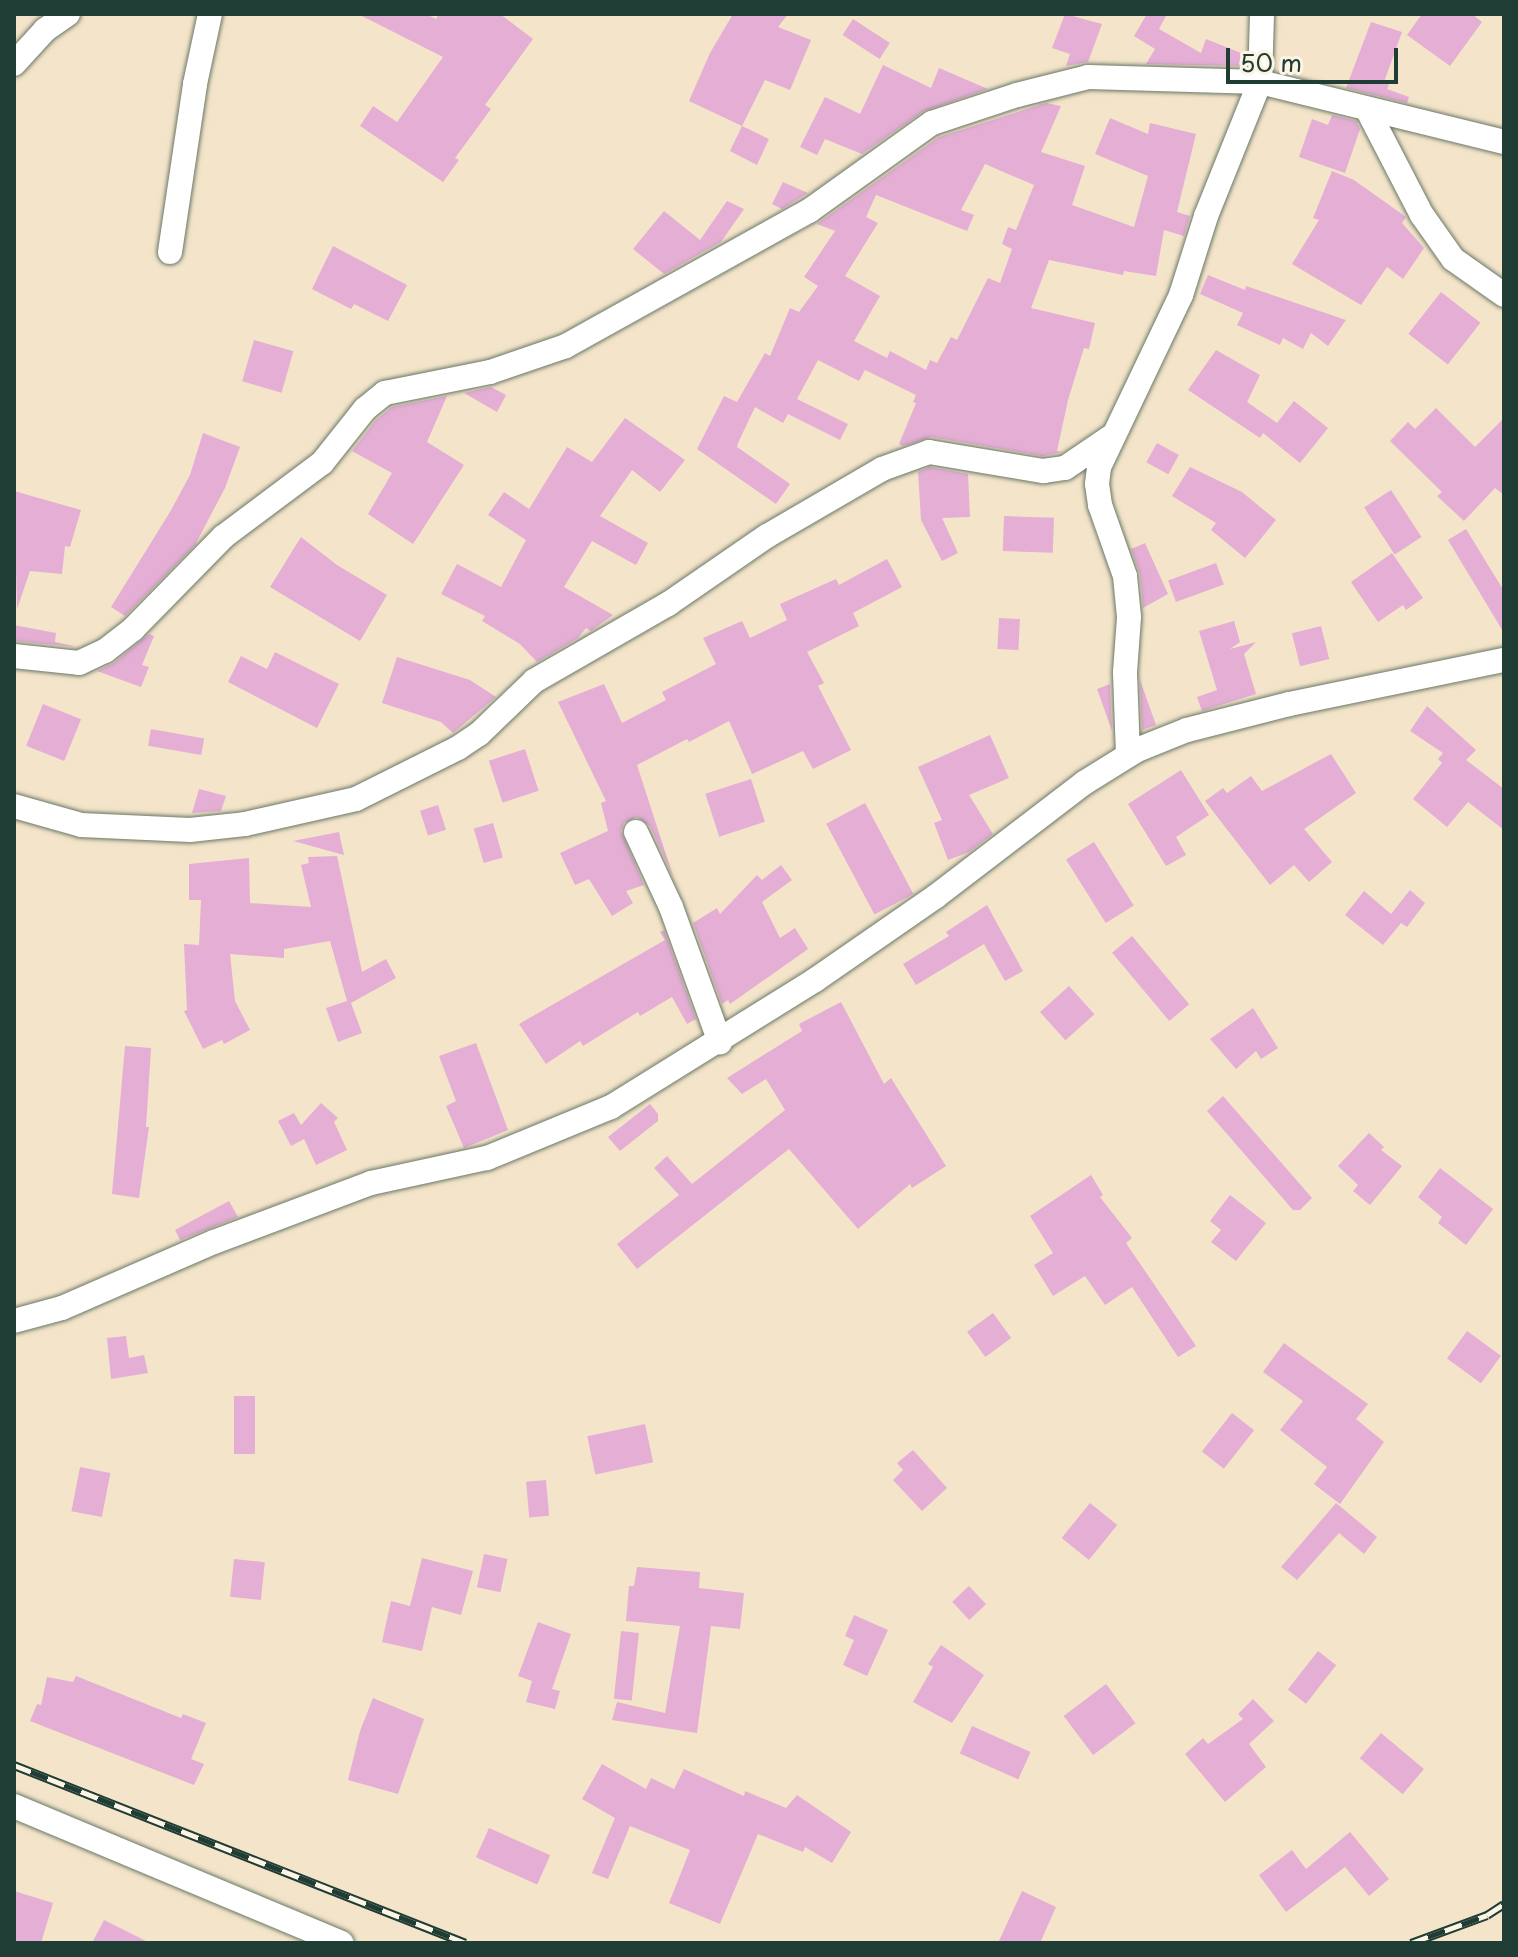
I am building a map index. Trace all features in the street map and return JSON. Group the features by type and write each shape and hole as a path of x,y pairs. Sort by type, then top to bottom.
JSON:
{"street":[{"path":"16,59 45,30 68,14"},
{"path":"170,252 195,84 210,14"},
{"path":"1128,755 1125,672 1129,617 1125,576 1100,505 1097,484 1112,436 1132,403 1181,295 1206,216 1260,82 1262,14"},
{"path":"14,656 79,663 105,651 133,629 223,537 322,463 365,409 385,393 490,372 566,346 809,211 932,123 1017,95 1088,77 1260,82 1504,142"},
{"path":"1367,109 1422,215 1453,259 1504,295"},
{"path":"14,806 81,825 190,830 245,824 356,799 458,748 479,734 534,681 668,604 767,536 882,469 929,452 1043,471 1065,468 1112,436"},
{"path":"14,1321 62,1308 214,1242 371,1183 487,1158 611,1107 720,1042 935,897 1084,783 1128,755 1187,730 1216,722 1504,660"},
{"path":"636,832 671,907 720,1042"},
{"path":"14,1806 341,1943"}],"building":[{"path":"358,14 426,14 436,19 439,14 500,14 533,39 485,105 491,109 455,158 459,160 443,182 360,126 373,106 397,122 443,57"},
{"path":"733,14 788,14 778,27 811,40 790,90 765,80 742,126 689,101 710,53"},
{"path":"1065,14 1102,24 1088,62 1066,66 1070,54 1052,48"},
{"path":"1147,14 1167,14 1159,29 1201,53 1206,39 1246,55 1243,66 1146,64 1155,49 1134,36"},
{"path":"1422,14 1472,14 1482,22 1450,66 1407,35"},
{"path":"853,19 890,43 880,59 843,35"},
{"path":"1371,22 1402,32 1384,82 1389,85 1387,89 1409,97 1407,103 1346,88"},
{"path":"883,65 931,88 939,68 988,89 924,111 862,154 825,139 817,155 800,147 825,97 860,114"},
{"path":"1046,103 1061,106 1041,152 1085,166 1072,205 1134,227 1148,176 1095,154 1110,118 1148,134 1150,123 1196,134 1177,212 1190,216 1184,236 1164,230 1156,276 1124,271 1123,275 1049,260 1031,308 1095,323 1089,349 1084,348 1068,400 1057,451 1062,452 1043,456 931,437 903,446 899,444 916,403 913,402 916,395 865,370 859,381 818,360 797,399 848,424 840,440 788,414 783,423 755,407 738,443 737,447 790,484 776,504 697,449 724,396 737,402 765,353 770,356 790,308 799,312 818,286 804,277 835,231 817,224 939,137","holes":["985,164 1034,185 1016,230 1008,227 1002,244 1012,249 1000,283 988,278 957,340 951,337 937,363 930,360 926,370 890,351 887,358 854,341 880,296 845,276 878,223 866,217 876,195 967,231 974,215 961,210"]},
{"path":"1332,115 1356,121 1360,129 1345,173 1299,157 1312,119 1328,125"},
{"path":"742,126 769,139 757,165 730,151"},
{"path":"1332,171 1354,180 1406,217 1402,223 1424,248 1403,279 1387,267 1361,305 1292,264 1319,220 1313,218"},
{"path":"783,182 808,193 782,209 772,204"},
{"path":"727,201 744,209 721,242 664,274 633,249 664,211 700,240"},
{"path":"333,246 407,285 388,321 354,304 351,309 312,289"},
{"path":"1208,275 1245,290 1246,286 1346,320 1328,346 1311,333 1303,349 1283,338 1280,345 1237,325 1243,313 1200,294"},
{"path":"1441,292 1480,323 1448,365 1408,334"},
{"path":"254,340 293,351 282,393 242,381"},
{"path":"1216,350 1260,375 1247,402 1277,423 1294,401 1328,428 1300,463 1263,433 1260,438 1188,390"},
{"path":"491,387 506,395 497,412 464,393"},
{"path":"447,396 427,442 464,465 413,544 368,514 392,473 352,451 376,420 392,407"},
{"path":"1436,408 1475,447 1504,418 1504,495 1495,488 1464,521 1437,496 1442,492 1390,441 1408,422 1415,429"},
{"path":"625,418 685,460 660,492 632,470 600,516 648,543 636,565 592,541 564,587 613,615 591,631 586,628 578,638 537,662 520,644 482,621 485,616 441,594 457,564 501,587 526,540 488,515 504,492 529,509 567,447 592,462"},
{"path":"203,433 240,447 225,488 195,545 125,616 111,607 190,475"},
{"path":"1157,443 1179,455 1168,474 1146,462"},
{"path":"930,467 968,474 970,517 942,518 958,553 942,561 921,520 918,472"},
{"path":"1190,467 1242,492 1276,520 1245,558 1211,530 1216,523 1172,496"},
{"path":"1391,490 1421,537 1395,554 1364,507"},
{"path":"14,491 81,510 70,547 65,546 62,574 30,571 17,609"},
{"path":"1004,516 1054,518 1053,553 1003,551"},
{"path":"1466,529 1504,591 1504,633 1448,540"},
{"path":"301,537 337,565 387,595 360,641 270,587"},
{"path":"1145,543 1168,594 1143,608 1140,574 1131,549"},
{"path":"1392,553 1423,598 1406,610 1403,605 1378,622 1351,582"},
{"path":"887,559 902,587 853,613 859,626 807,652 824,683 818,686 851,750 813,769 803,751 752,774 729,721 689,742 687,739 637,765 673,876 650,826 637,817 624,823 621,831 644,885 626,891 633,903 612,916 589,879 575,885 560,853 608,831 601,803 606,801 558,702 604,684 622,723 666,700 662,692 716,664 703,638 742,621 750,638 787,620 780,604 836,579 839,585"},
{"path":"1216,563 1224,585 1176,602 1168,580"},
{"path":"999,618 1020,619 1018,650 997,649"},
{"path":"1234,621 1240,642 1230,649 1256,642 1244,654 1256,694 1202,711 1197,697 1217,690 1199,631"},
{"path":"14,625 56,633 55,642 77,647 14,641"},
{"path":"1321,626 1329,659 1300,666 1292,633"},
{"path":"149,634 154,636 142,665 149,667 141,687 97,671 114,663"},
{"path":"275,652 339,684 317,728 228,682 241,656 267,669"},
{"path":"397,657 470,680 496,697 453,733 441,722 382,703"},
{"path":"1140,680 1156,725 1142,730"},
{"path":"1110,684 1112,731 1097,689"},
{"path":"43,704 81,719 64,761 26,746"},
{"path":"1427,706 1476,750 1466,760 1504,789 1504,830 1468,802 1447,827 1413,799 1442,763 1438,759 1443,753 1410,731"},
{"path":"151,729 204,738 201,755 148,746"},
{"path":"990,735 1009,778 969,795 993,834 969,852 948,860 934,823 942,820 918,767"},
{"path":"525,749 539,791 502,803 489,761"},
{"path":"1331,754 1356,793 1304,829 1332,862 1309,882 1294,865 1270,885 1205,801 1223,788 1227,793 1251,776 1262,791"},
{"path":"1181,770 1209,815 1176,837 1186,855 1166,866 1128,804"},
{"path":"751,779 765,822 719,837 705,794"},
{"path":"199,789 226,796 221,811 192,813"},
{"path":"865,803 913,894 875,915 826,824"},
{"path":"438,805 446,830 428,836 420,811"},
{"path":"493,823 503,858 484,863 474,829"},
{"path":"339,832 344,855 293,841"},
{"path":"1094,842 1134,906 1106,923 1066,859"},
{"path":"337,856 362,972 386,959 396,978 351,1003 362,1033 338,1042 326,1008 347,1001 330,941 284,949 284,958 230,954 235,1001 250,1030 224,1044 222,1040 203,1049 184,1011 187,1010 184,944 199,945 201,900 189,900 189,864 249,858 250,903 311,907 301,865 309,863 308,857"},
{"path":"781,865 792,880 762,902 780,938 795,928 808,949 730,1004 728,1000 722,1004 693,923 717,908 720,914 757,875 762,880"},
{"path":"1410,890 1425,903 1407,927 1401,923 1383,945 1345,915 1364,891 1391,914"},
{"path":"987,905 1023,971 1005,981 984,944 916,985 903,964 949,936 946,932"},
{"path":"664,930 696,1019 687,1024 672,997 640,1016 638,1012 583,1046 580,1041 546,1064 519,1024 665,940 660,932"},
{"path":"1132,936 1189,1004 1169,1021 1112,953"},
{"path":"1069,986 1094,1014 1065,1040 1040,1012"},
{"path":"841,1002 884,1084 891,1078 946,1166 912,1188 910,1184 858,1229 789,1149 637,1269 617,1244 679,1195 654,1168 667,1156 692,1184 785,1110 766,1079 742,1094 727,1078 802,1031 799,1024"},
{"path":"1253,1008 1278,1048 1261,1059 1256,1051 1236,1069 1210,1039"},
{"path":"476,1043 508,1130 464,1148 446,1106 456,1101 439,1056"},
{"path":"125,1046 151,1048 146,1127 149,1127 139,1198 112,1194"},
{"path":"1223,1096 1312,1198 1300,1210 1293,1210 1207,1111"},
{"path":"321,1103 338,1118 334,1122 347,1150 316,1165 304,1139 291,1146 278,1121 294,1113 301,1125"},
{"path":"650,1104 658,1114 658,1121 620,1151 608,1137"},
{"path":"1369,1133 1384,1147 1381,1150 1402,1166 1370,1205 1353,1191 1358,1185 1338,1166"},
{"path":"1440,1168 1493,1209 1466,1245 1438,1223 1442,1217 1418,1197"},
{"path":"1091,1175 1103,1195 1100,1197 1132,1238 1126,1243 1196,1346 1178,1357 1132,1287 1105,1305 1085,1276 1053,1296 1034,1265 1053,1253 1030,1216"},
{"path":"1230,1195 1266,1223 1236,1261 1211,1242 1221,1230 1210,1221"},
{"path":"229,1201 238,1217 180,1240 175,1230"},
{"path":"993,1313 1011,1338 985,1357 967,1332"},
{"path":"1467,1331 1501,1356 1481,1383 1447,1359"},
{"path":"126,1336 129,1358 144,1355 148,1373 111,1379 107,1338"},
{"path":"1284,1343 1368,1404 1356,1419 1384,1442 1340,1504 1314,1484 1327,1467 1280,1430 1303,1401 1263,1372"},
{"path":"234,1396 255,1396 255,1454 234,1454"},
{"path":"1232,1413 1254,1430 1224,1469 1202,1452"},
{"path":"645,1424 653,1462 595,1474 587,1436"},
{"path":"913,1450 947,1488 922,1511 893,1480 903,1470 897,1463"},
{"path":"80,1467 110,1473 102,1517 71,1511"},
{"path":"546,1480 549,1516 529,1518 526,1482"},
{"path":"1090,1503 1117,1525 1089,1560 1062,1538"},
{"path":"1336,1503 1377,1537 1364,1554 1339,1533 1297,1580 1281,1567"},
{"path":"484,1554 507,1559 500,1592 477,1587"},
{"path":"422,1558 473,1571 461,1615 432,1607 422,1651 382,1642 391,1601 410,1606"},
{"path":"234,1559 265,1562 261,1600 230,1597"},
{"path":"637,1567 700,1572 699,1588 744,1593 740,1629 711,1626 697,1733 612,1720 617,1702 665,1713 680,1626 626,1621 629,1586 634,1586"},
{"path":"969,1586 986,1604 969,1620 952,1602"},
{"path":"854,1615 888,1630 867,1676 843,1665 854,1640 845,1636"},
{"path":"538,1622 571,1634 552,1689 560,1691 555,1709 526,1702 532,1681 518,1676"},
{"path":"621,1631 639,1633 632,1701 614,1699"},
{"path":"941,1645 984,1675 952,1723 913,1702 933,1667 928,1664"},
{"path":"1318,1651 1336,1665 1306,1704 1288,1690"},
{"path":"76,1676 181,1718 183,1714 206,1723 191,1759 204,1764 194,1785 30,1721 37,1704 41,1705 47,1677 73,1682"},
{"path":"1106,1684 1135,1723 1093,1755 1064,1716"},
{"path":"373,1698 424,1719 398,1794 348,1780 360,1731"},
{"path":"1253,1699 1274,1721 1249,1744 1266,1767 1225,1802 1185,1754 1203,1738 1208,1744 1243,1719 1238,1714"},
{"path":"972,1726 1030,1752 1018,1779 960,1753"},
{"path":"1381,1733 1424,1769 1403,1794 1360,1758"},
{"path":"602,1764 646,1789 651,1778 674,1789 684,1769 744,1796 745,1791 786,1808 797,1795 851,1832 832,1863 805,1847 803,1852 758,1834 720,1924 669,1903 690,1850 630,1826 608,1879 592,1873 615,1818 582,1799"},
{"path":"489,1828 550,1855 537,1884 476,1857"},
{"path":"1350,1832 1389,1879 1369,1896 1345,1867 1286,1912 1259,1875 1292,1850 1306,1869"},
{"path":"14,1891 53,1903 41,1943 14,1943"},
{"path":"1022,1891 1056,1907 1040,1943 998,1943"},
{"path":"104,1920 150,1943 92,1943"}],"railway":[{"path":"14,1765 465,1943"},
{"path":"1411,1943 1487,1915 1504,1904"}]}
